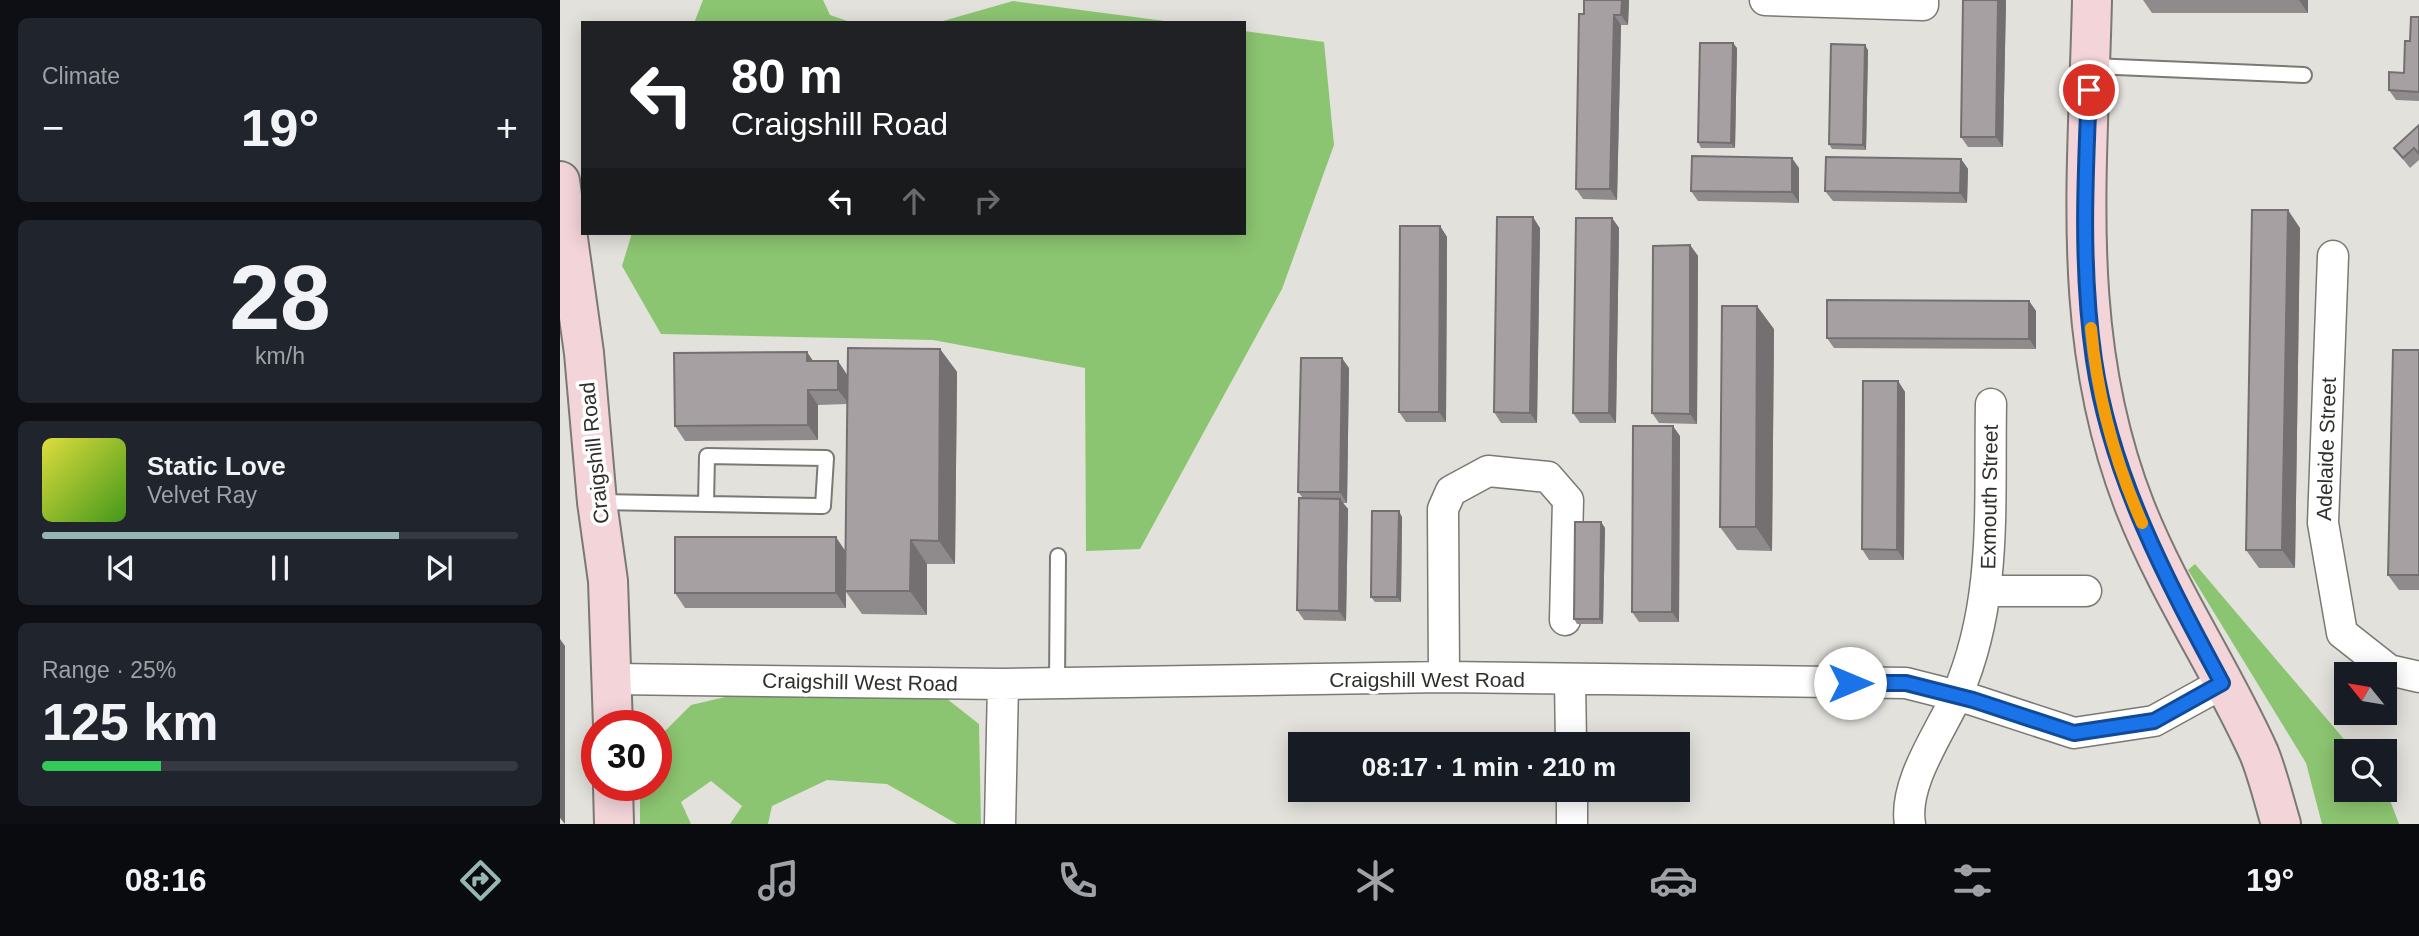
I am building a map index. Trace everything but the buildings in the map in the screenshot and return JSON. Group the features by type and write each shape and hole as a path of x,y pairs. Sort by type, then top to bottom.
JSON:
{"street":[{"path":"1765,0 1923,5 1923,0"},
{"path":"2092,0 2086,269 2094,361 2110,432 2134,506 2167,582 2259,755 2281,824"},
{"name":"Craigshill Road","path":"560,181 572,352 608,581 613,710"},
{"name":"Adelaide Street","path":"2333,256 2322,523 2342,633 2389,670 2419,677"},
{"name":"Exmouth Street","path":"1910,824 1913,789 1940,725 1957,696 1977,639 1987,590 1991,404"},
{"path":"1444,677 1443,509 1451,491 1488,471 1548,477 1568,500 1565,620"},
{"name":"Exmouth Street","path":"1987,590 2086,592"},
{"name":"Craigshill West Road","path":"614,679 1003,684 1444,677 1906,683 2074,733 2154,721 2222,683"},
{"path":"1570,680 1571,732"},
{"path":"1000,824 1003,684"},
{"path":"613,801 614,824"},
{"path":"1572,802 1572,824"}],"lane":[{"path":"2091,65 2304,75"},
{"path":"597,502 706,504 823,506 826,458 708,456 706,504"},
{"path":"1057,683 1058,556"}],"green space":[{"path":"703,0 823,0 830,15 847,21 695,21"},
{"path":"1013,1 1165,21 943,21"},
{"path":"1246,31 1324,42 1334,145 1282,289 1140,549 1086,551 1085,368 933,340 661,334 622,266 631,235 1246,235"},
{"path":"2195,564 2344,739 2334,739 2334,802 2391,802 2399,824 2322,824 2306,763 2188,570"},
{"path":"942,695 979,724 981,824 957,824 887,784 827,780 772,806 768,824 730,824 742,806 711,781 681,802 691,824 640,824 640,801 672,801 672,724 691,705 725,697"}],"slow traffic":[{"path":"2091,328 2094,361 2110,432 2142,523"}],"route":[{"path":"1850,683 1906,683 1973,700 2074,733 2154,721 2222,683 2167,582 2134,506 2110,432 2094,361 2086,269 2089,90"}]}
